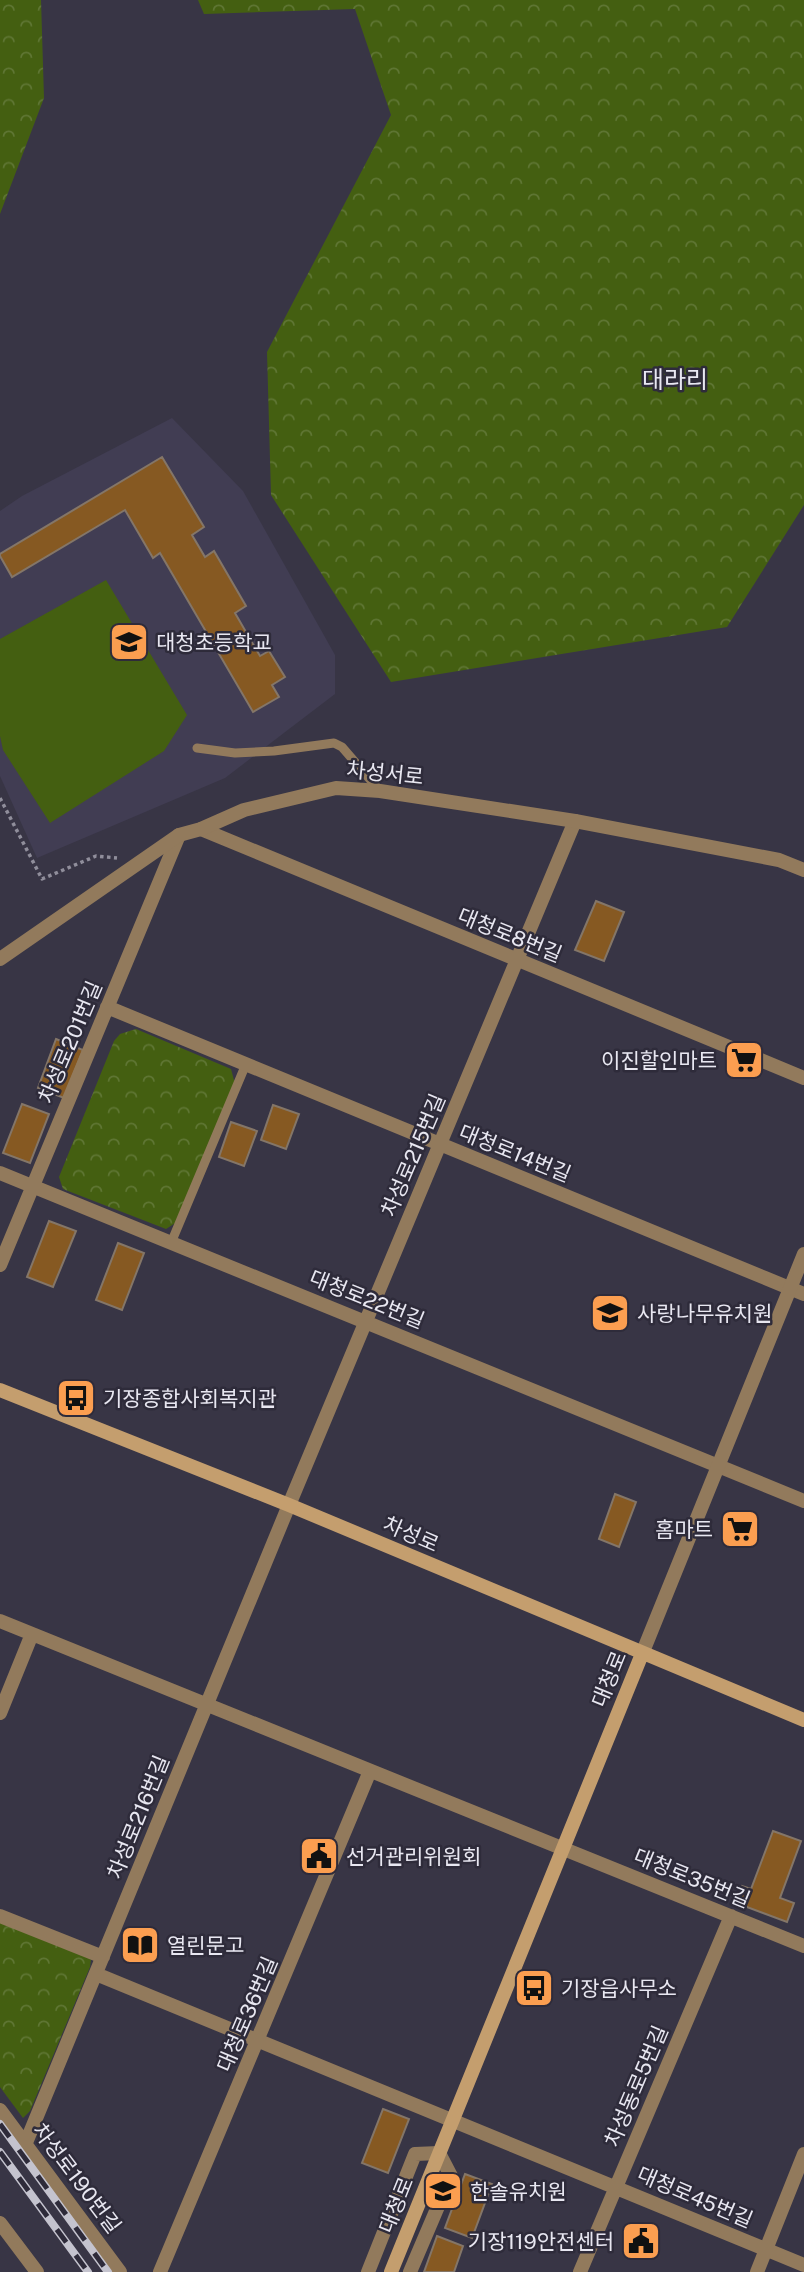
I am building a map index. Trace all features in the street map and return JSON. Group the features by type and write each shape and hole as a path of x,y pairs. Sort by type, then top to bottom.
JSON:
{"main road":[{"name":"차성로","path":"0,1390 289,1506 804,1720"},
{"name":"대청로","path":"392,2269 642,1654"}],"street":[{"name":"차성서로","path":"0,959 179,835 201,829 244,810 336,788 380,791 575,821 779,860 804,870"},
{"name":"차성로215번길","path":"289,1506 575,821"},
{"name":"대청로8번길","path":"201,829 804,1078"},
{"name":"차성로201번길","path":"0,1265 179,835"},
{"name":"대청로14번길","path":"107,1007 804,1294"},
{"name":"대청로22번길","path":"0,1173 804,1501"},
{"name":"대청로","path":"642,1654 804,1254"},
{"name":"차성로216번길","path":"26,2145 289,1506"},
{"path":"0,1620 563,1848"},
{"path":"0,1713 32,1634"},
{"name":"대청로36번길","path":"160,2272 370,1771"},
{"name":"대청로35번길","path":"563,1848 804,1946"},
{"path":"0,1916 103,1957"},
{"name":"차성동로5번길","path":"580,2272 731,1916"},
{"path":"96,1974 453,2120"},
{"name":"차성로190번길","path":"0,2110 120,2272"},
{"name":"대청로45번길","path":"453,2120 804,2265"},
{"path":"368,2272 415,2154 439,2153 451,2176 410,2272"},
{"path":"757,2272 804,2154"},
{"path":"0,2223 37,2272"}],"lane":[{"path":"197,748 248,752 334,743 342,747 380,791"},
{"path":"172,1242 246,1064"}],"path":[{"path":"0,798 41,879 96,856 144,860"}],"shaded area":[{"path":"172,418 243,491 335,655 335,694 225,778 37,858 0,776 0,511 22,496"}],"green space":[{"path":"0,0 41,0 44,98 0,214"},
{"path":"198,0 804,0 804,505 727,627 391,682 271,495 267,352 391,115 355,9 204,14"},
{"path":"106,580 187,715 164,751 50,823 3,750 0,736 0,639"},
{"path":"136,1029 231,1069 235,1084 177,1222 166,1229 63,1189 59,1177 114,1041 120,1034"},
{"path":"0,1920 85,1953 91,1960 30,2111 23,2118 0,2087"}],"building":[{"path":"162,457 204,527 192,535 205,557 214,551 246,606 235,613 260,656 269,651 285,677 272,685 279,697 253,712 160,553 153,558 125,510 12,577 0,556"},
{"path":"596,901 624,912 604,961 575,950"},
{"path":"56,1039 83,1050 64,1098 38,1088"},
{"path":"22,1104 49,1114 30,1163 3,1153"},
{"path":"273,1105 299,1114 286,1149 261,1140"},
{"path":"231,1122 257,1131 244,1166 219,1157"},
{"path":"49,1221 76,1231 53,1287 27,1277"},
{"path":"118,1243 144,1253 122,1310 96,1300"},
{"path":"615,1494 636,1502 619,1547 599,1539"},
{"path":"773,1831 801,1841 780,1898 794,1903 787,1922 736,1903 742,1886 751,1889"},
{"path":"383,2109 409,2119 388,2173 362,2163"},
{"path":"465,2174 492,2184 472,2238 445,2228"},
{"path":"437,2236 463,2246 454,2272 424,2272"}],"railway":[{"path":"0,2124 108,2272"},
{"path":"0,2152 88,2272"}],"place":[{"name":"대청초등학교","path":"129,642"},
{"name":"이진할인마트","path":"744,1060"},
{"name":"사랑나무유치원","path":"610,1313"},
{"name":"기장종합사회복지관","path":"76,1398"},
{"name":"홈마트","path":"740,1529"},
{"name":"선거관리위원회","path":"319,1856"},
{"name":"열린문고","path":"140,1945"},
{"name":"기장읍사무소","path":"534,1988"},
{"name":"한솔유치원","path":"443,2191"},
{"name":"기장119안전센터","path":"641,2241"}],"district":[{"name":"대라리","path":"675,379"}]}
